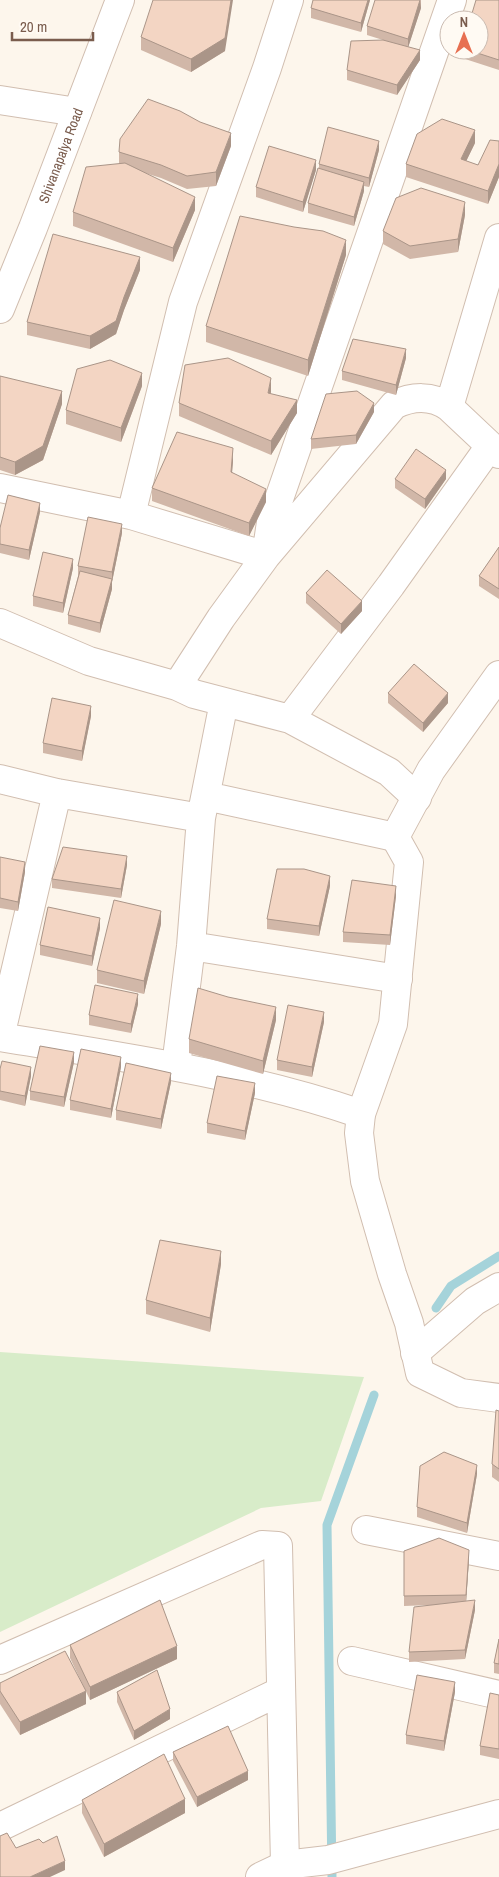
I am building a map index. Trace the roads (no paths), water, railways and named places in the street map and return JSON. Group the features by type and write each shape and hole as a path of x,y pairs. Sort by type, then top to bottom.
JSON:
{"street":[{"name":"Shivanapalya Road","path":"0,309 120,0"},
{"path":"131,515 183,302 267,68 288,0"},
{"path":"266,556 271,522 452,0"},
{"path":"0,100 77,112"},
{"path":"449,407 499,238"},
{"path":"177,686 266,556 394,405 408,398 440,401 449,407 494,450 290,719"},
{"path":"0,488 131,515 266,556"},
{"path":"1,628 89,661 177,686 194,694 290,719 389,772 417,798"},
{"path":"395,837 431,770 499,675"},
{"path":"176,1066 191,946 203,807 224,702"},
{"path":"0,779 57,792 203,807 395,837"},
{"path":"57,792 0,1037 176,1066 312,1098 361,1114"},
{"path":"395,837 409,862 393,1024 361,1114 359,1133 365,1181 392,1274 410,1323 420,1373 461,1393 499,1398"},
{"path":"191,946 398,979"},
{"path":"415,1353 475,1301 499,1287"},
{"path":"366,1530 499,1556"},
{"path":"0,1660 262,1545 278,1546 284,1865"},
{"path":"352,1660 499,1695"},
{"path":"0,1827 282,1691"},
{"path":"260,1877 284,1865 336,1858 499,1814"}],"waterway":[{"path":"436,1308 451,1286 499,1256"},
{"path":"332,1877 327,1525 374,1395"}]}
